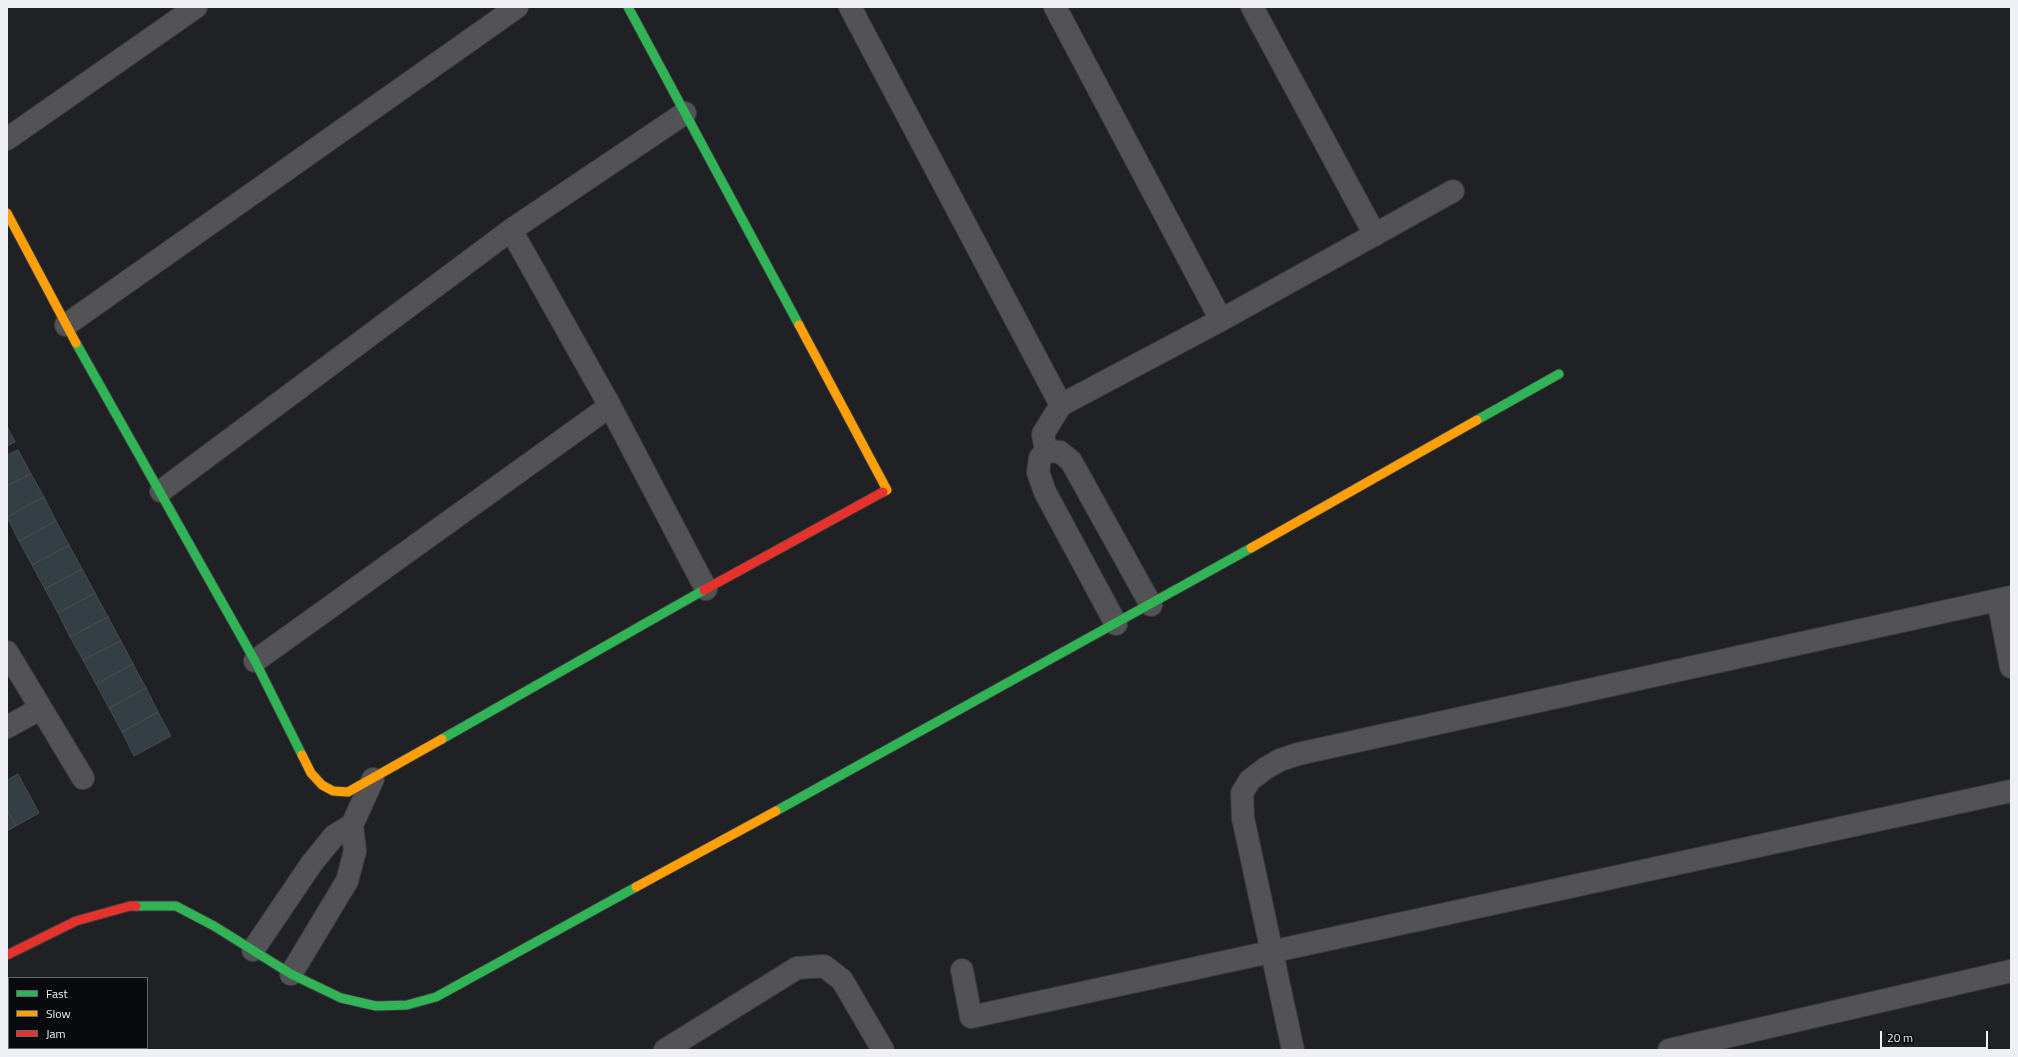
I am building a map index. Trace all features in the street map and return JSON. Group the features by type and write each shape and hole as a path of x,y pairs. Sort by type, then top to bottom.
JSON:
{"street":[{"path":"7,138 196,7"},
{"path":"66,325 517,7"},
{"path":"7,213 66,325 162,491 255,661 311,773 322,785 333,791 348,792 706,589 887,490 628,7"},
{"path":"850,7 1061,405"},
{"path":"1055,7 1221,320"},
{"path":"1252,7 1375,235"},
{"path":"162,491 511,230 685,113"},
{"path":"1046,451 1043,434 1061,405 1221,320 1453,191"},
{"path":"511,230 610,406 706,589"},
{"path":"7,955 76,922 130,906 176,906 214,926 291,974 341,998 376,1006 407,1004 436,997 1151,605 1559,374"},
{"path":"255,661 610,406"},
{"path":"1046,451 1060,452 1071,461 1151,605"},
{"path":"1046,451 1040,458 1038,472 1045,492 1116,624"},
{"path":"1293,1050 1242,818 1242,793 1250,780 1280,760 1298,754 2005,599 2011,668"},
{"path":"7,652 83,778"},
{"path":"7,727 40,709"},
{"path":"291,974 347,881 355,851 352,825 373,779"},
{"path":"962,970 971,1016 2011,791"},
{"path":"253,950 312,863 334,836 352,825"},
{"path":"665,1050 797,968 824,966 842,980 883,1050"},
{"path":"1670,1050 2011,971"}],"building":[{"path":"7,426 15,442 7,446"},
{"path":"18,450 31,474 7,486 7,455"},
{"path":"31,474 44,497 7,517 7,486"},
{"path":"44,497 56,521 19,541 7,517"},
{"path":"56,521 69,545 32,565 19,541"},
{"path":"69,545 82,569 45,589 32,565"},
{"path":"82,569 95,593 58,613 45,589"},
{"path":"95,593 108,617 70,637 58,613"},
{"path":"108,617 121,641 83,660 70,637"},
{"path":"121,641 133,664 96,684 83,660"},
{"path":"133,664 146,688 109,708 96,684"},
{"path":"146,688 158,712 122,732 109,708"},
{"path":"158,712 171,736 134,756 122,732"},
{"path":"18,774 39,813 16,826 7,810 7,780"},
{"path":"7,810 16,826 7,831"}],"traffic: fast":[{"path":"628,7 799,325"},
{"path":"76,343 255,661 302,755"},
{"path":"1477,420 1559,374"},
{"path":"776,811 1251,548"},
{"path":"442,739 704,590"},
{"path":"136,906 176,906 214,926 291,974 341,998 376,1006 407,1005 436,997 636,887"}],"traffic: slow":[{"path":"7,213 76,343"},
{"path":"799,325 887,490 883,492"},
{"path":"1251,548 1477,420"},
{"path":"302,755 311,773 322,785 333,791 348,792 442,739"},
{"path":"636,887 776,811"}],"traffic: jam":[{"path":"704,590 883,492"},
{"path":"7,955 76,921 130,906 136,906"}]}
